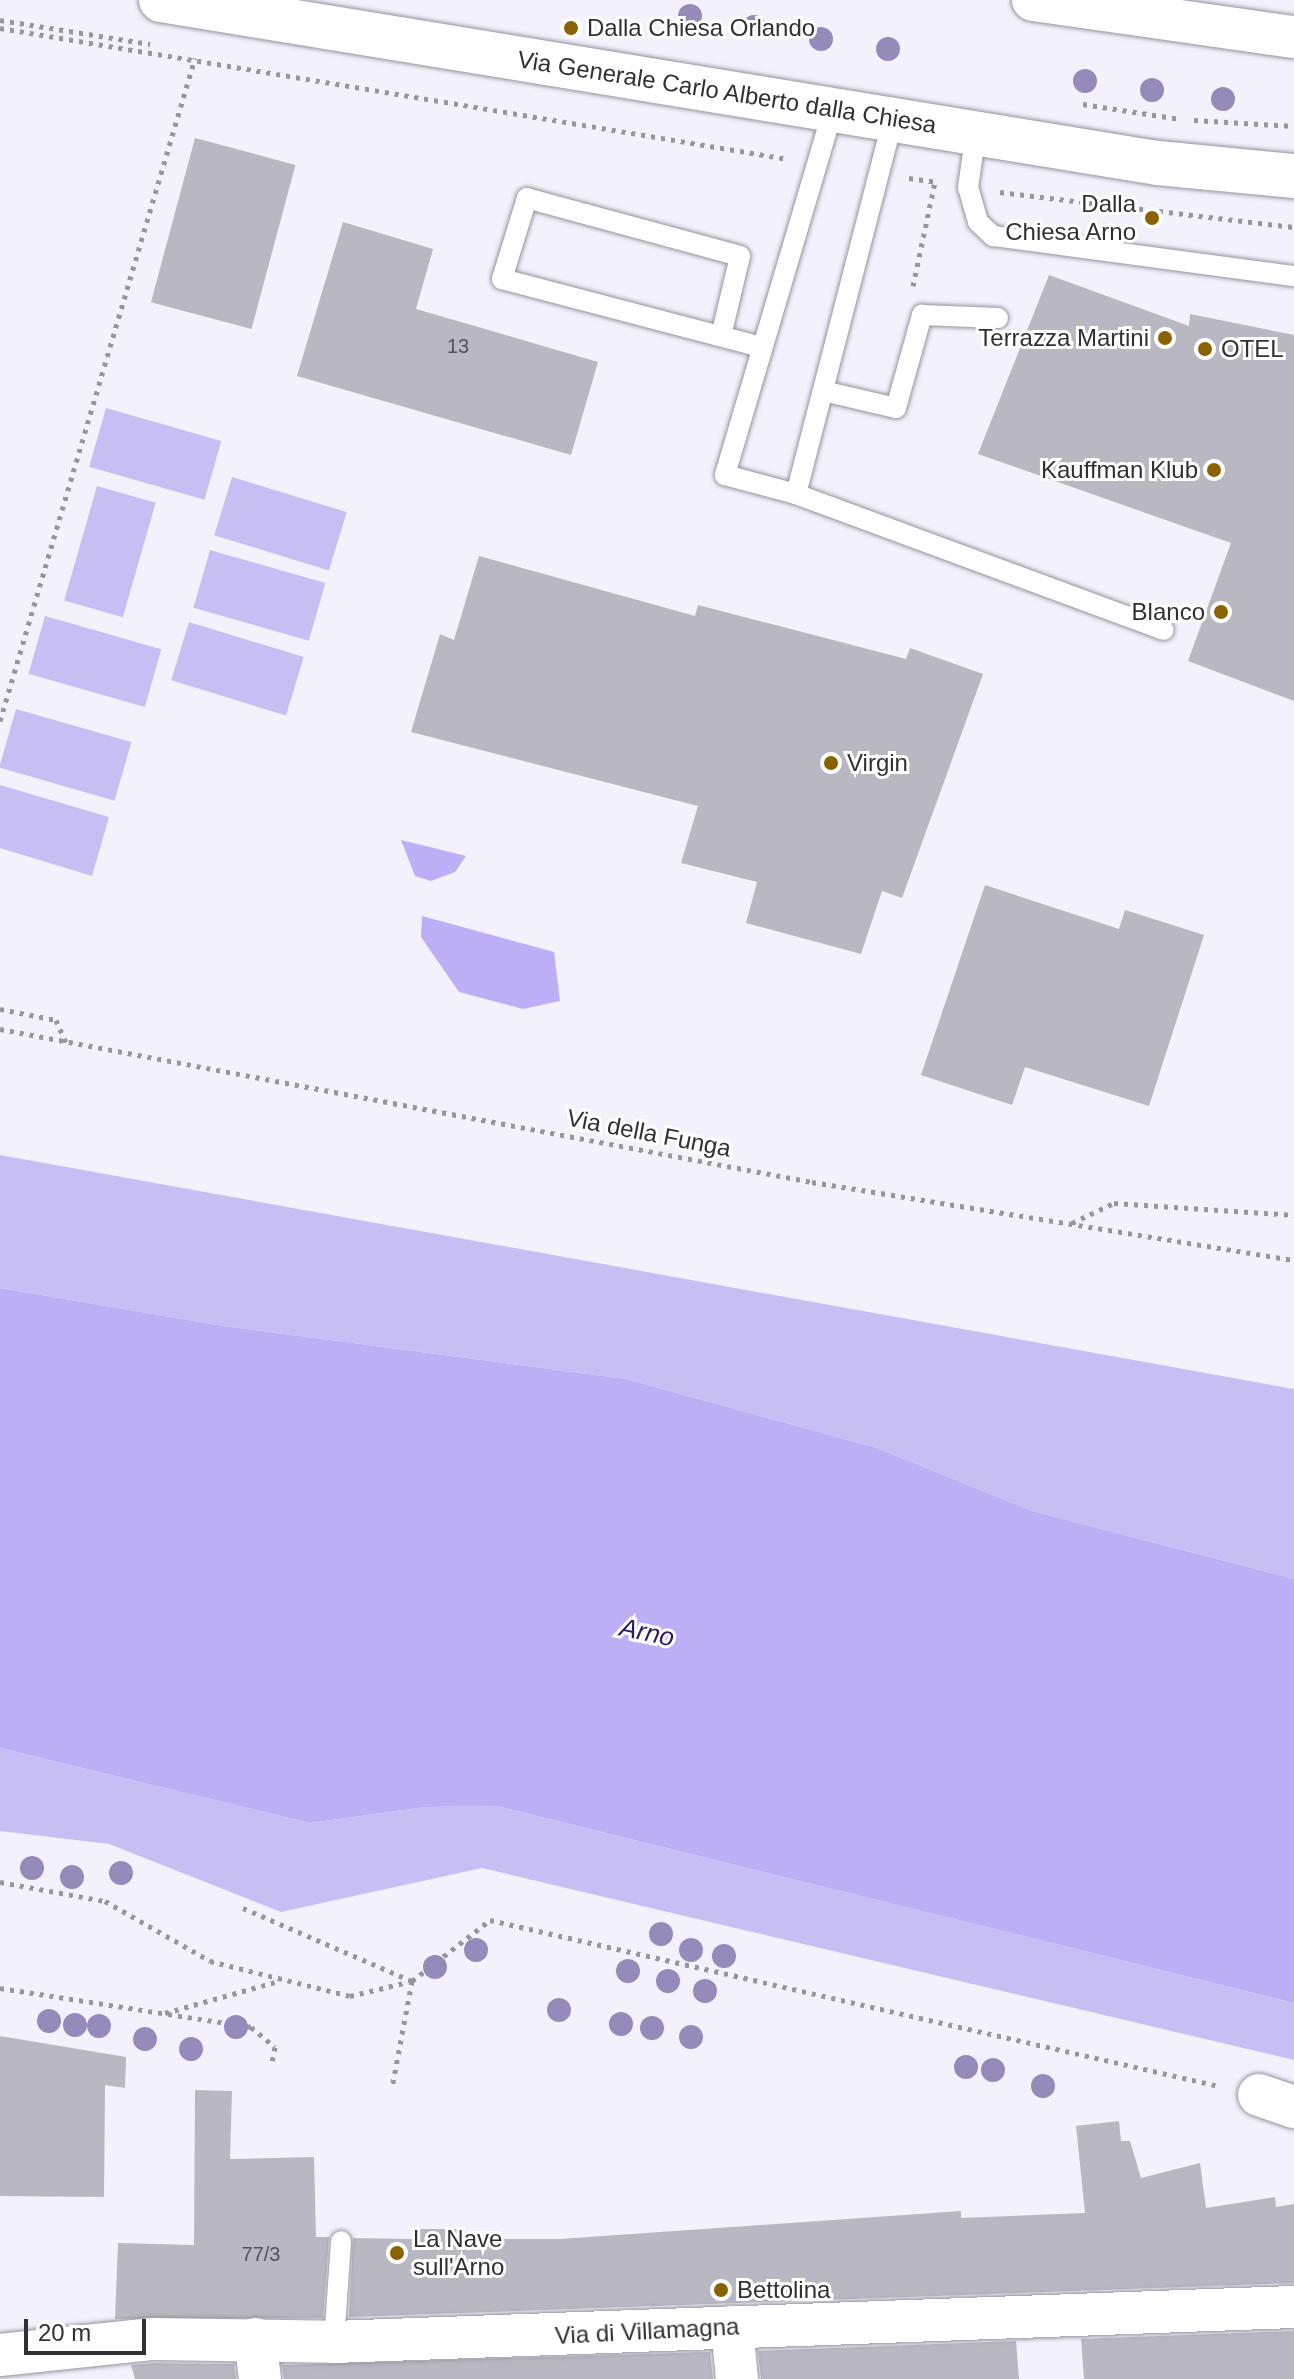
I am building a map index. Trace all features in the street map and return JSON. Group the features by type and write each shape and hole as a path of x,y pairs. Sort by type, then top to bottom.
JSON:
{"main road":[{"name":"Via Generale Carlo Alberto dalla Chiesa","path":"161,0 1158,163 1294,176"}],"street":[{"path":"1033,0 1294,37"},
{"name":"Via di Villamagna","path":"0,2355 153,2339 258,2359 334,2342 1294,2307"},
{"path":"732,2327 737,2379"}],"lane":[{"path":"833,110 725,475 796,494 1164,630"},
{"path":"796,494 882,174 893,119"},
{"path":"976,133 968,187 978,222 1005,241 1294,276"},
{"path":"721,336 740,256 527,198 502,279 761,347"},
{"path":"823,391 896,408 922,315 998,318"},
{"path":"334,2342 341,2241"}],"path":[{"path":"0,28 818,164"},
{"path":"0,721 195,58"},
{"path":"1078,103 1294,126"},
{"path":"882,174 1294,227"},
{"path":"922,315 910,298 935,182"},
{"path":"0,1009 56,1020 66,1042"},
{"name":"Via della Funga","path":"0,1029 796,1179 1294,1260"},
{"path":"1071,1223 1114,1203 1294,1215"},
{"path":"0,1882 105,1901 210,1961 276,1981 350,1996 412,1981 490,1920 1276,2101"},
{"path":"243,1908 412,1981"},
{"path":"161,2014 276,1981"},
{"path":"392,2088 412,1981"},
{"path":"0,1988 251,2027 275,2047 272,2062"}],"shaded area":[{"path":"106,408 221,441 205,500 89,467"},
{"path":"232,477 347,512 329,570 214,535"},
{"path":"97,486 156,503 123,617 64,600"},
{"path":"210,550 325,583 309,641 193,608"},
{"path":"45,616 161,649 145,707 28,674"},
{"path":"189,622 304,657 286,715 171,680"},
{"path":"16,709 131,742 115,801 0,768"},
{"path":"0,785 109,817 92,876 0,848"},
{"path":"0,1155 1294,1389 1294,1579 1032,1511 877,1448 626,1379 223,1326 0,1288"},
{"path":"0,1748 310,1823 425,1807 497,1806 1294,2003 1294,2060 482,1868 281,1912 109,1844 0,1831"}],"water":[{"path":"401,840 466,856 455,872 431,881 415,876"},
{"path":"422,916 554,952 560,1001 523,1009 459,992 421,937"},
{"name":"Arno","path":"0,1288 223,1326 626,1379 877,1448 1032,1511 1294,1579 1294,2003 497,1806 425,1807 310,1823 0,1748"}],"building":[{"path":"195,138 295,165 251,329 151,302"},
{"path":"343,222 433,249 416,309 598,362 571,455 297,376"},
{"path":"1049,275 1189,326 1190,314 1294,335 1294,701 1188,661 1231,543 978,454"},
{"name":"Virgin","path":"479,556 695,616 698,605 906,659 910,648 983,674 902,898 882,891 861,954 746,923 757,882 681,863 698,806 411,732 440,634 454,640"},
{"path":"985,885 1119,929 1125,910 1204,935 1149,1106 1025,1067 1012,1105 921,1075"},
{"path":"0,2036 126,2057 125,2088 105,2085 104,2197 0,2196"},
{"path":"195,2090 232,2091 230,2159 314,2157 316,2237 329,2237 323,2318 115,2319 118,2243 194,2245"},
{"path":"1119,2121 1121,2141 1130,2141 1141,2178 1200,2163 1206,2208 1275,2197 1276,2207 1294,2204 1294,2283 349,2317 353,2238 412,2239 412,2229 462,2229 462,2239 560,2239 961,2211 961,2218 1085,2213 1076,2126"},
{"path":"1294,2331 1294,2379 1084,2379 1081,2339"},
{"path":"1016,2341 1019,2379 761,2379 758,2351"},
{"path":"710,2352 713,2379 284,2379 282,2365"},
{"path":"234,2364 236,2379 135,2379 131,2365"}],"place":[{"name":"Dalla Chiesa Orlando","path":"571,28"},
{"name":"Dalla Chiesa Arno","path":"1152,218"},
{"name":"Terrazza Martini","path":"1165,338"},
{"name":"OTEL","path":"1205,349"},
{"name":"Kauffman Klub","path":"1214,470"},
{"name":"Blanco","path":"1221,612"},
{"name":"Virgin","path":"831,763"},
{"name":"La Nave sull'Arno","path":"397,2253"},
{"name":"Bettolina","path":"721,2290"}]}
